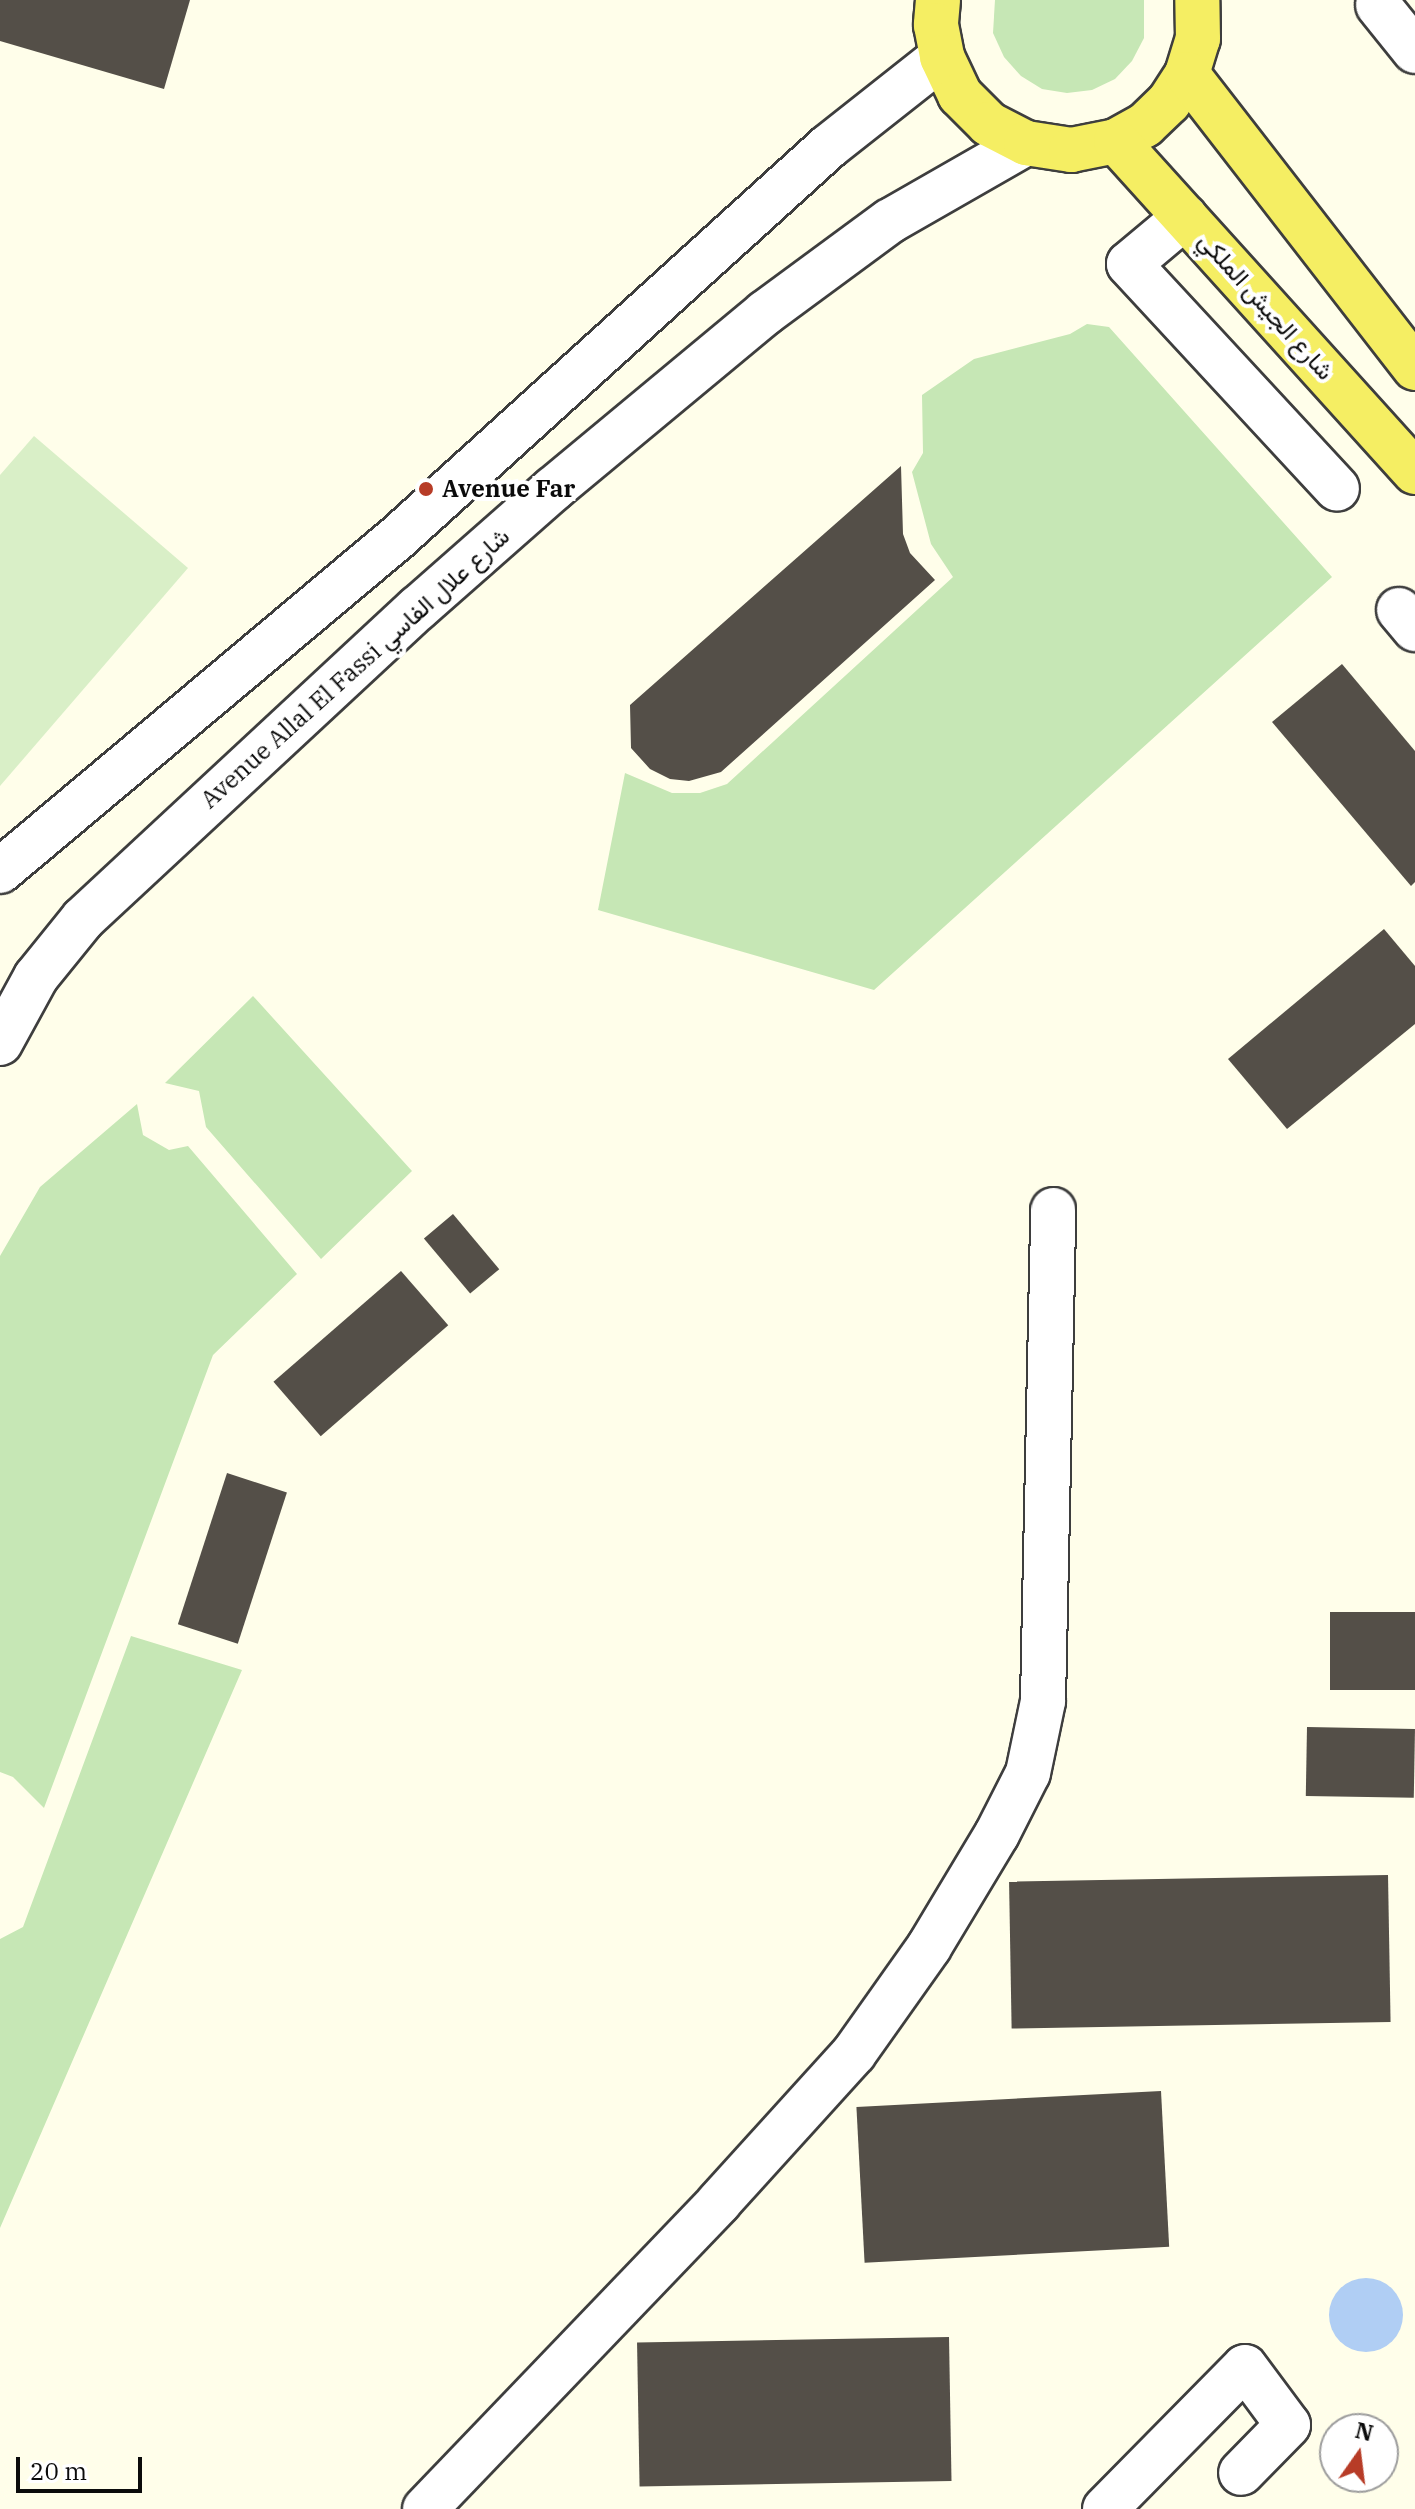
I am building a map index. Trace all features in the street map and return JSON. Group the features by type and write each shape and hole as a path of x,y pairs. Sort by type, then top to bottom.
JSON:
{"main road":[{"path":"938,0 936,25 942,57 960,95 989,124 1026,143 1071,150 1116,141 1153,117 1169,102 1187,74 1198,39 1197,0"},
{"path":"1187,74 1415,368"},
{"name":"شارع الجيش الملكي","path":"1116,141 1415,472"}],"street":[{"path":"1378,5 1415,51"},
{"path":"0,871 397,538 828,147 942,57"},
{"name":"Avenue Allal El Fassi شارع علال الفاسي","path":"0,1043 36,977 83,919 531,509 777,304 890,221 1026,143"},
{"path":"1185,217 1129,264 1337,489"},
{"path":"425,2509 719,2202 854,2053 929,1947 997,1834 1028,1773 1043,1701 1053,1210"},
{"path":"1105,2509 1245,2367 1288,2425 1241,2473"}],"green space":[{"path":"995,0 1144,0 1144,38 1132,61 1115,79 1092,90 1067,93 1042,89 1021,76 1004,57 993,33"},
{"path":"1087,324 1109,327 1332,577 874,990 598,910 625,773 672,793 700,793 727,784 953,577 931,544 912,472 923,453 922,395 974,359 1070,334"},
{"path":"34,436 188,568 0,786 0,475"},
{"path":"253,996 412,1171 321,1259 206,1127 199,1091 165,1083"},
{"path":"137,1104 143,1135 169,1150 188,1146 297,1274 213,1355 44,1808 13,1777 0,1772 0,1256 40,1187"},
{"path":"131,1636 242,1670 0,2228 0,1939 23,1927"}],"water":[{"path":"1366,2278 1380,2281 1392,2289 1400,2301 1403,2315 1400,2329 1392,2341 1380,2349 1366,2352 1352,2349 1340,2341 1332,2329 1329,2315 1332,2301 1340,2289 1352,2281"}],"building":[{"path":"0,0 190,0 164,89 0,41"},
{"path":"901,466 903,534 910,553 935,580 721,772 689,781 670,779 650,769 631,748 630,705"},
{"path":"1342,664 1415,751 1415,882 1411,886 1272,722"},
{"path":"1384,929 1415,966 1415,1024 1287,1129 1228,1059"},
{"path":"453,1214 499,1269 470,1294 424,1238"},
{"path":"401,1271 448,1325 321,1436 273,1382"},
{"path":"227,1473 287,1492 238,1644 178,1624"},
{"path":"1330,1612 1415,1612 1415,1690 1330,1690"},
{"path":"1307,1727 1415,1729 1414,1798 1306,1796"},
{"path":"1388,1875 1391,2022 1012,2029 1009,1882"},
{"path":"1161,2091 1169,2247 865,2263 856,2107"},
{"path":"949,2337 952,2481 640,2486 637,2342"}],"place":[{"name":"Avenue Far","path":"426,489"}]}
